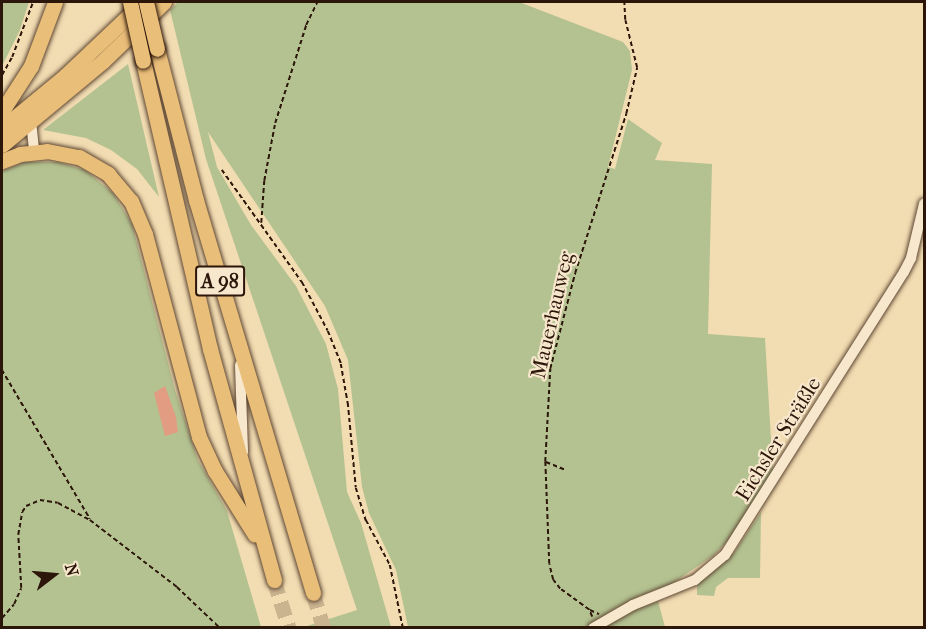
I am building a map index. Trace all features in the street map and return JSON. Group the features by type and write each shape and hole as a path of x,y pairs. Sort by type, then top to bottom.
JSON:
{"highway":[{"path":"2,111 31,66 55,2"},
{"name":"A 98","path":"130,2 187,257 246,483 274,580"},
{"path":"2,128 65,76 145,2"},
{"name":"A 98","path":"145,2 196,200 313,593"},
{"path":"2,145 103,61 164,2"},
{"path":"2,161 34,152 61,152 95,164 120,185 131,201 145,234 199,437 216,471 267,556"}],"street":[{"path":"31,121 34,152"},
{"name":"Eichsler Sträßle","path":"593,627 633,605 694,580 725,555 904,272 911,258 924,204"},
{"path":"237,341 241,373 246,483"}],"path":[{"path":"2,75 15,49 33,2"},
{"path":"261,223 264,181 275,123 306,25 317,2"},
{"name":"Mauerhauweg","path":"593,627 589,610 560,589 553,580 549,564 545,462 550,369 575,273 626,114 637,68 625,20 624,2"},
{"path":"222,170 302,282 328,330 341,364 348,403 356,488 366,520 390,565 403,627"},
{"path":"2,370 84,506 90,520"},
{"path":"545,462 566,470"},
{"path":"2,618 14,604 21,588 18,536 22,512 26,506 40,500 49,501 90,520 177,587 220,627"}],"green space":[{"path":"2,2 29,2 20,30 2,66"},
{"path":"178,2 519,2 623,42 630,51 632,70 608,167 615,169 628,119 662,143 655,160 712,164 708,334 765,338 773,473 736,532 714,555 670,585 639,596 608,613 591,627 408,627 396,570 369,513 362,487 348,360 325,306 208,132 217,167 251,225 296,286 326,344 338,389 347,492 361,523 391,627 304,627 357,610 206,159 170,10"},
{"path":"128,64 159,197 137,169 111,150 86,138 43,130"},
{"path":"25,162 58,162 85,170 113,193 132,224 175,390 198,460 227,511 261,627 2,628 2,171"},
{"path":"761,512 760,578 728,578 716,587 714,596 697,595 697,583 734,553"},
{"path":"658,601 665,627 600,628 611,619"}],"building":[{"path":"165,386 176,417 178,432 165,436 154,393"}],"tunnel":[{"path":"274,580 289,628"},
{"path":"313,593 324,628"}]}
